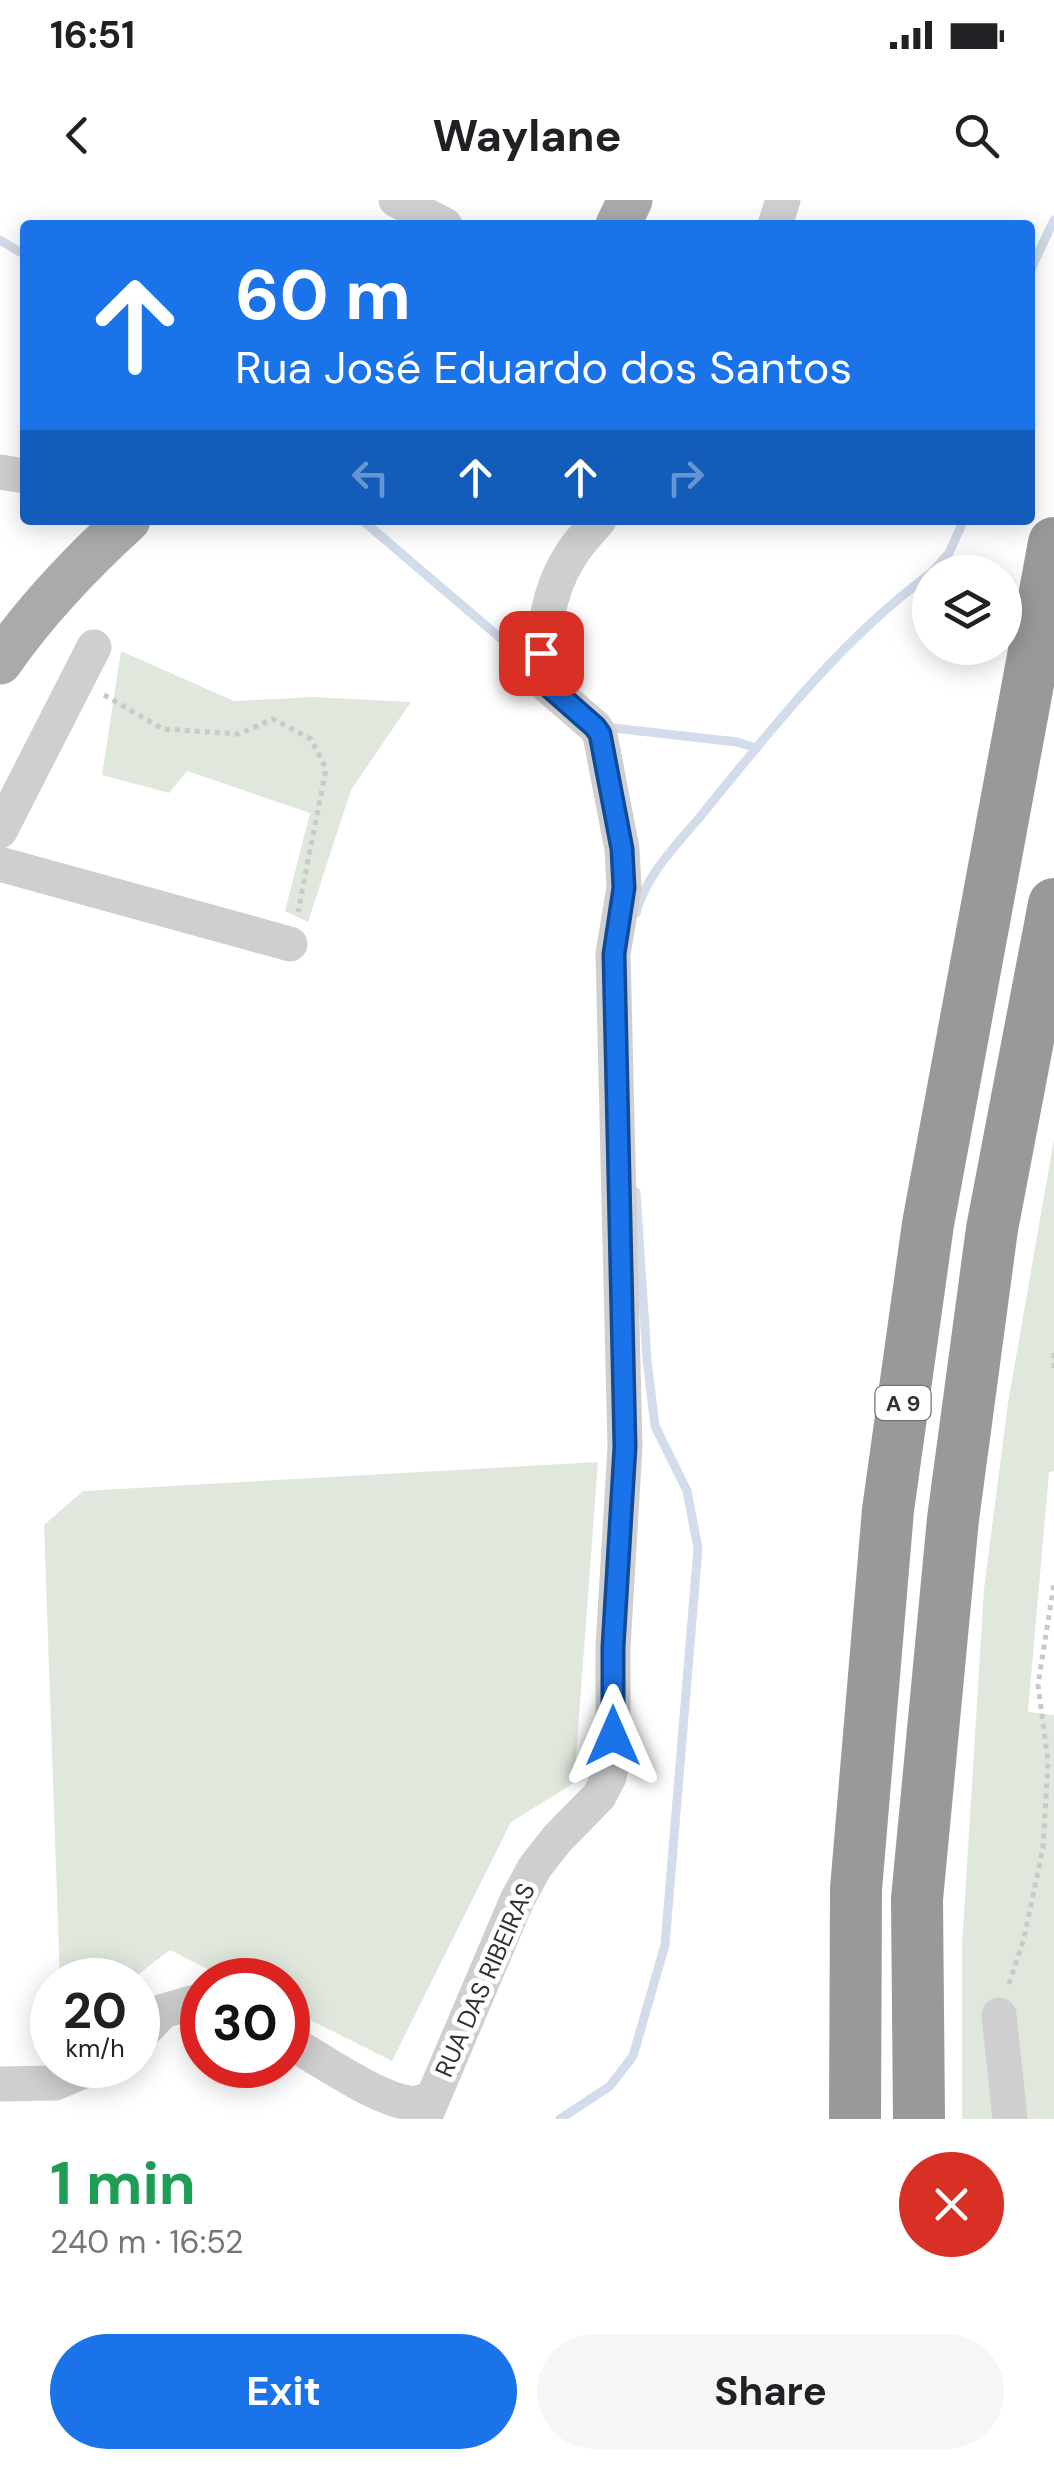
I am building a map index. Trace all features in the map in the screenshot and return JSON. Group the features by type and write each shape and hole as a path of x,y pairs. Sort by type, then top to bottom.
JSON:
{"highway":[{"name":"A 9","path":"855,2119 856,1889 888,1510 928,1224 1054,543"},
{"name":"A 9","path":"919,2119 918,1898 953,1519 992,1229 1054,904"}],"main road":[{"path":"0,662 32,619 123,525"}],"street":[{"path":"396,200 434,220"},
{"name":"RUA DAS RIBEIRAS","path":"427,2108 517,1900 535,1867 557,1839 600,1796 613,1757 613,1647 625,1447 614,954 624,888 622,849 600,734 542,668 552,597 568,559 595,525"},
{"path":"0,831 94,647"},
{"path":"0,864 290,944"},
{"path":"999,2015 1010,2119"},
{"path":"310,2054 359,2082 427,2108"},
{"path":"0,2084 30,2083"}],"path":[{"path":"79,680 163,729 239,734 272,719 311,738 326,768 290,944"},
{"path":"1054,1353 1054,1371"},
{"path":"999,2015 1024,1938 1043,1848 1048,1760 1038,1685 1051,1633 1054,1583"}],"shaded area":[{"path":"121,651 234,701 313,697 411,702 351,790 308,922 285,911 310,813 187,771 169,793 102,775"},
{"path":"1054,1139 1054,1471 1049,1472 1028,1712 1054,1715 1054,2119 962,2119 962,1946 984,1589 1008,1403"},
{"path":"598,1462 574,1783 511,1822 392,2061 310,2020 310,1958 186,1958 170,1950 160,1958 59,1958 44,1525 83,1491"}],"waterway":[{"path":"1035,260 1054,220"},
{"path":"0,240 20,252"},
{"path":"368,525 532,665"},
{"path":"947,555 962,525"},
{"path":"636,913 664,859 782,717 838,655 912,588"},
{"path":"607,724 756,748"},
{"path":"560,2119 610,2086 633,2056 665,1945 698,1548 687,1491 655,1426 636,1192"}],"route":[{"path":"541,653 544,682 550,691 600,734 622,849 624,888 614,954 625,1447 613,1647 613,1736"}]}
